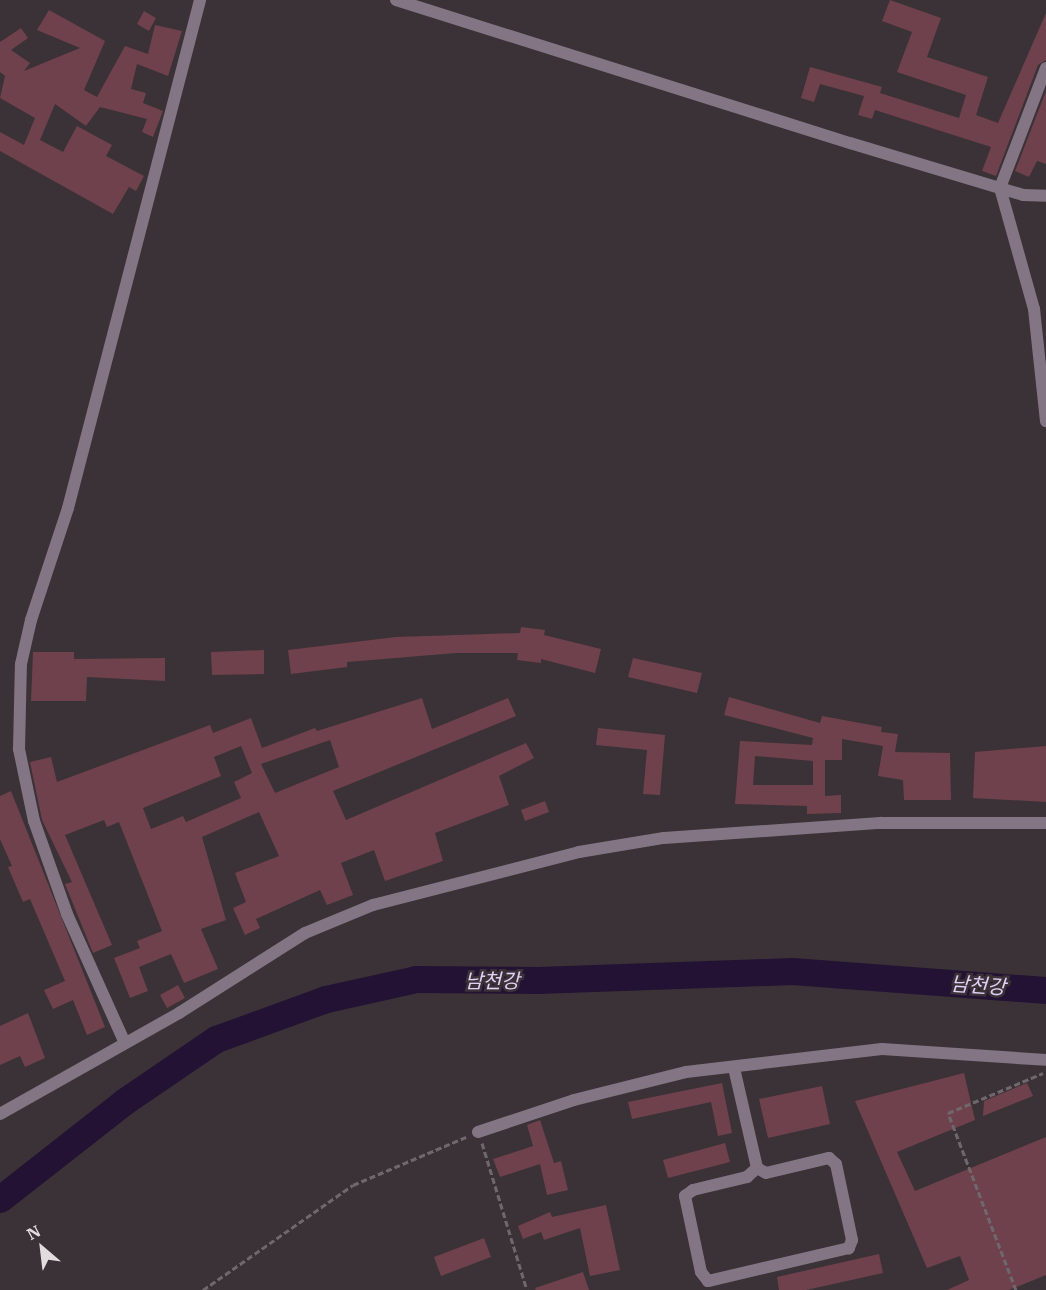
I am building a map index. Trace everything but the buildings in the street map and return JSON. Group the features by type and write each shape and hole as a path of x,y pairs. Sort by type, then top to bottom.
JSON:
{"street":[{"path":"124,1041 67,914 34,821 19,749 21,664 28,630 69,508 200,0"},
{"path":"396,0 1000,188 1046,196"},
{"path":"1046,68 1000,188 1034,309 1046,421"},
{"path":"0,1114 124,1041 179,1013 304,933 373,905 507,869 664,838 880,823 1046,823"},
{"path":"478,1132 607,1092 686,1072 882,1050 1046,1060"},
{"path":"734,1068 757,1168 766,1173 829,1158 836,1164 852,1240 849,1248 708,1281 701,1272 685,1196 693,1190 747,1177 757,1168"}],"path":[{"path":"1016,1290 948,1113 1046,1072"},
{"path":"203,1290 352,1185 392,1165 478,1132 527,1290"}],"waterway":[{"name":"남천강","path":"0,1199 125,1101 216,1039 326,999 416,979 537,980 792,971 1046,990"}]}
